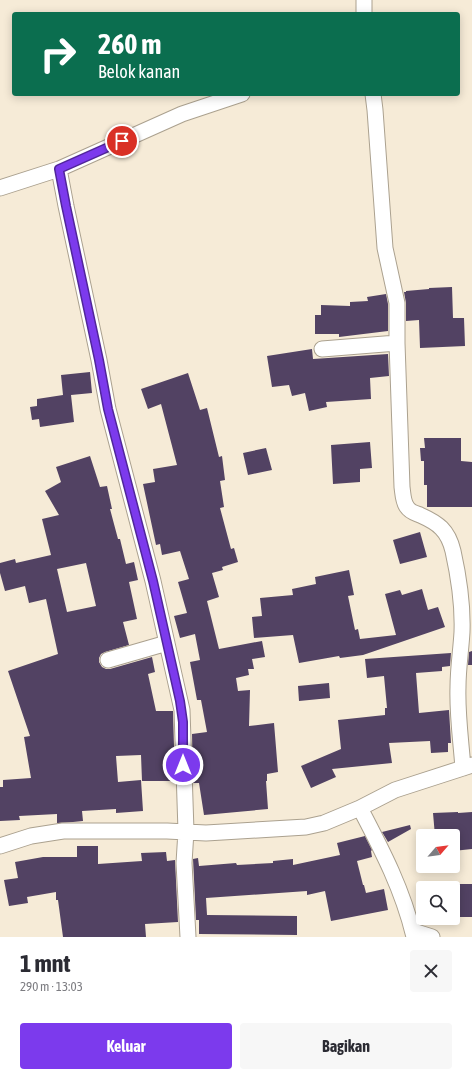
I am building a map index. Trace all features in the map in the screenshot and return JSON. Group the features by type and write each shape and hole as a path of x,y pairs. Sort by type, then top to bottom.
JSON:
{"street":[{"path":"364,0 364,12"},
{"path":"0,188 59,169 182,114 236,96"},
{"path":"0,846 31,836 63,831 186,831 206,833 306,827 324,823 360,808 396,790 468,766 458,710 458,669 462,633 462,609 459,579 453,551 445,533 434,521 410,511 406,507 402,487 397,303 386,248 376,110 373,96"},
{"path":"59,169 108,409 153,581 180,701 183,722 186,831 184,862 188,937"},
{"path":"322,349 397,344"},
{"path":"108,660 167,643"},
{"path":"360,808 388,860 403,898 413,934 432,937"}],"building":[{"path":"452,287 453,318 464,318 465,346 420,348 419,320 406,321 406,303 404,292 429,288"},
{"path":"386,294 388,304 388,331 339,337 339,334 315,334 315,315 321,315 321,305 350,306 350,302 368,301 367,297"},
{"path":"312,349 313,359 388,354 389,376 370,378 371,399 326,402 327,407 309,411 305,393 292,396 289,385 272,387 267,356"},
{"path":"90,372 92,393 71,395 74,422 40,427 39,419 32,420 30,407 37,406 37,399 63,395 61,375"},
{"path":"188,373 200,410 207,408 219,457 222,456 225,480 220,481 224,507 220,508 231,549 234,548 238,562 222,567 223,570 212,573 219,597 207,601 219,649 262,641 265,657 252,659 254,669 248,669 249,675 236,678 238,691 250,690 249,726 274,723 278,772 267,774 268,809 204,815 199,783 193,783 192,734 207,732 201,700 197,700 190,662 200,660 195,634 180,638 174,616 187,613 178,582 189,579 180,551 162,555 160,544 156,545 143,484 155,482 153,469 177,465 161,404 148,409 141,389"},
{"path":"424,438 461,438 461,461 472,462 472,507 427,507 427,485 424,485 424,461 421,461 420,448 425,448"},
{"path":"370,442 372,468 360,469 360,482 333,484 331,445"},
{"path":"266,448 272,470 248,475 243,453"},
{"path":"90,456 100,487 107,486 112,509 110,509 118,539 120,539 126,564 134,562 138,580 129,582 137,619 123,622 129,645 101,654 99,662 102,667 110,669 152,657 155,672 148,674 156,711 173,711 175,781 142,781 141,755 116,756 118,782 141,780 143,811 116,813 116,809 82,811 83,821 73,822 57,823 57,814 19,816 20,820 0,821 0,787 3,787 3,780 31,778 24,737 30,736 8,671 58,654 46,599 29,603 25,586 5,591 0,573 0,563 15,559 16,563 51,555 42,519 59,515 45,491 61,482 56,467","holes":["86,563 96,606 67,612 57,569"]},
{"path":"420,532 427,557 400,564 393,540"},
{"path":"349,570 354,595 348,596 355,630 358,629 360,639 396,635 385,594 400,590 402,595 422,589 428,610 438,607 445,627 363,655 340,658 339,656 299,663 293,635 254,638 252,617 262,616 260,598 293,595 292,589 316,584 315,577"},
{"path":"472,651 472,665 468,665 469,652"},
{"path":"451,653 450,666 442,667 442,671 416,673 419,713 449,710 451,743 448,743 448,752 431,753 430,741 389,743 392,763 332,769 336,777 311,788 301,766 341,749 338,720 385,715 385,708 387,708 384,676 367,678 365,659"},
{"path":"329,683 330,698 299,701 298,686"},
{"path":"472,812 472,849 460,850 460,829 434,829 433,813"},
{"path":"410,825 411,829 388,842 382,832"},
{"path":"365,836 372,850 372,857 357,861 363,885 366,893 384,889 388,910 331,921 325,891 307,895 307,891 206,898 207,915 297,916 297,935 199,934 199,920 196,920 193,859 198,858 199,866 236,863 237,865 273,863 273,861 293,859 293,865 340,855 337,843"},
{"path":"77,846 98,846 98,864 142,861 141,853 166,852 167,861 175,860 178,922 145,924 146,937 63,937 58,900 56,900 56,892 27,897 28,903 9,906 4,880 18,878 15,862 43,857 77,857"},
{"path":"460,884 472,884 472,917 460,917"}],"route":[{"path":"122,141 59,169 108,409 153,581 182,710 183,765"}]}
